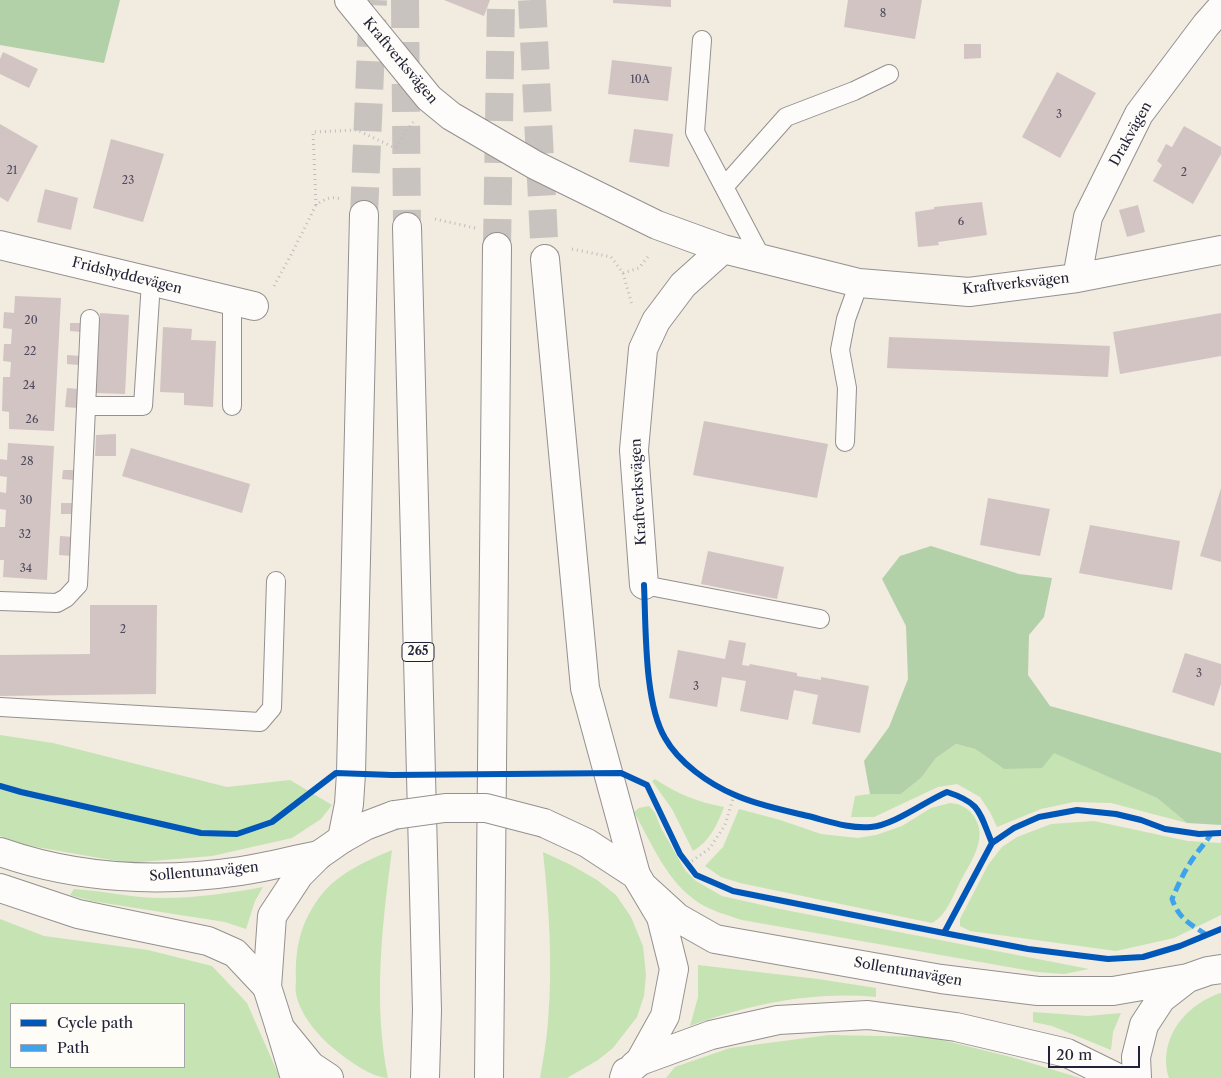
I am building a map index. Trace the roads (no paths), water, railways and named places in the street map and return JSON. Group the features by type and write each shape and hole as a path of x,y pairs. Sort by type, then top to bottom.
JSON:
{"main road":[{"name":"Kraftverksvägen","path":"349,0 429,98 451,116 535,165 658,225 723,249 859,283 969,292 1077,278 1221,250"},
{"name":"Drakvägen","path":"1077,278 1088,217 1139,114 1221,8"},
{"path":"342,839 349,804 350,781 364,215"},
{"name":"265","path":"418,222 427,1010 425,1078"},
{"name":"Fridshyddevägen","path":"0,245 243,303"},
{"path":"489,1078 497,247"},
{"name":"Kraftverksvägen","path":"644,585 634,450 644,349 656,321 683,285 723,249"},
{"path":"554,253 585,688 641,881 661,917 674,969 665,1016 627,1072"},
{"name":"Sollentunavägen","path":"0,852 83,873 160,878 240,871 319,855 365,826 394,815 444,808 486,808 544,823 587,842 641,881 678,918 715,939 941,979 1038,992 1113,991 1209,970"},
{"path":"295,1078 267,987 272,916 299,875 319,855"},
{"path":"0,888 78,914 208,941 235,953 267,987"},
{"path":"1138,1078 1136,1058 1144,1025 1161,999 1209,970"},
{"path":"627,1072 712,1034 778,1020 868,1015 956,1026 1067,1053 1118,1078"},
{"path":"280,1028 311,1066 329,1078"}],"lane":[{"path":"702,40 695,132 762,259"},
{"path":"724,187 786,117 854,91 888,74"},
{"path":"86,406 143,406 151,282"},
{"path":"845,442 847,388 840,350 846,319 859,283"},
{"path":"232,406 243,303"},
{"path":"0,601 57,603 66,598 78,584 90,319"},
{"path":"0,707 260,722 272,708 276,581"},
{"name":"Kraftverksvägen","path":"644,585 820,620"}],"tunnel":[{"path":"364,215 373,0"},
{"path":"405,0 407,227"},
{"path":"497,247 501,0"},
{"path":"532,0 545,259"}]}
